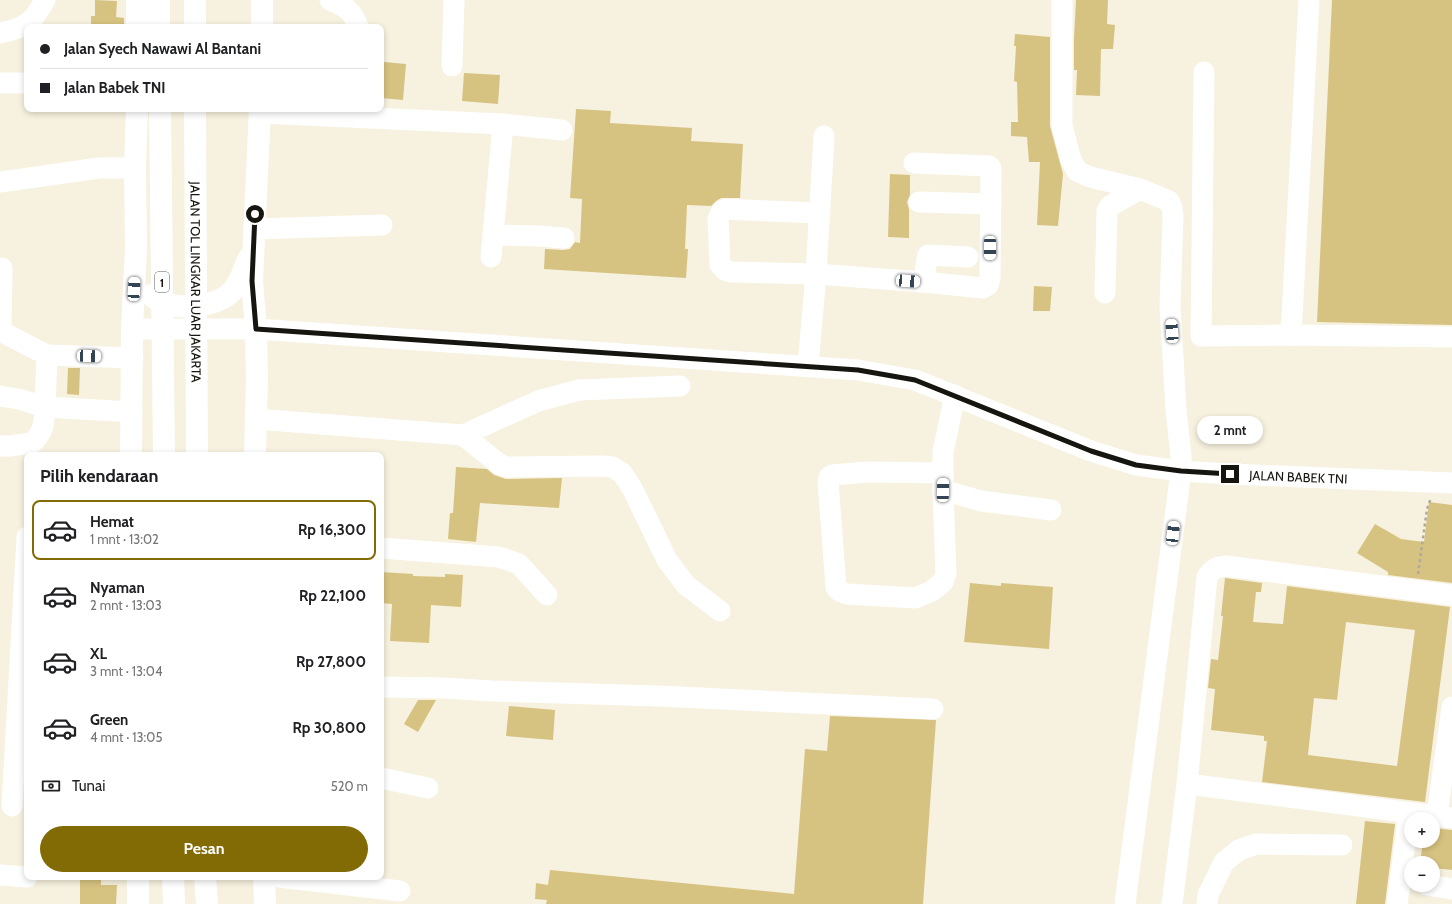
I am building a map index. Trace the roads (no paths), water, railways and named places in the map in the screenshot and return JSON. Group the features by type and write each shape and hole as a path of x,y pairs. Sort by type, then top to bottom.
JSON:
{"highway":[{"path":"137,0 137,24"},
{"path":"159,0 159,24"},
{"path":"195,0 195,24"},
{"path":"262,0 262,24"},
{"path":"131,452 133,358 132,329 136,249 135,168 137,112"},
{"name":"1","path":"160,112 164,452"},
{"name":"JALAN TOL LINGKAR LUAR JAKARTA","path":"195,112 197,452"},
{"path":"255,452 257,378 256,329 252,281 260,112"},
{"path":"136,249 148,291 152,296 160,302 187,307 211,304 226,297 234,290 240,278 253,238"},
{"path":"138,880 138,904"},
{"path":"173,880 174,904"},
{"path":"205,880 207,904"},
{"path":"264,880 265,904"}],"street":[{"path":"26,24 32,20 45,0"},
{"path":"330,0 344,5 355,18 357,24"},
{"path":"452,66 454,0"},
{"path":"1062,0 1062,126 1071,160 1077,171 1090,178 1140,189 1169,201 1172,208 1173,238 1170,306 1181,471 1126,904"},
{"path":"1291,336 1309,0"},
{"path":"0,33 24,25"},
{"path":"1204,72 1201,336 1452,337"},
{"path":"0,83 24,83"},
{"path":"279,112 503,124 562,130"},
{"path":"491,257 503,124"},
{"path":"808,366 816,274 824,136"},
{"path":"820,213 726,209 722,211 718,219 720,265 725,270 731,272 816,274 983,288 988,285 990,278 991,168 989,166 914,163"},
{"path":"0,182 99,168 135,168"},
{"path":"1105,293 1107,211 1110,206 1140,189"},
{"path":"919,202 990,204"},
{"path":"253,238 382,224"},
{"path":"494,235 564,238"},
{"path":"923,282 928,254 968,257"},
{"path":"2,268 0,332 47,355 133,358"},
{"name":"JALAN BABEK TNI","path":"132,329 256,329 858,370 915,380 1091,451 1136,465 1181,471 1230,474 1452,483"},
{"path":"0,446 32,443 42,431 44,424 47,355"},
{"path":"256,419 463,435 538,401 579,390 680,386"},
{"path":"955,395 943,452 943,482 946,573 943,582 932,591 915,598 848,594 839,591 836,587 828,482 829,477 832,475 867,472 943,482 980,501 1051,510"},
{"path":"0,396 20,399 45,407 132,412"},
{"path":"463,435 499,464 506,467 604,466 612,467 622,473 632,488 666,560 686,585 720,611"},
{"path":"384,548 499,557 519,564 547,595"},
{"path":"1172,904 1187,784 1207,577 1214,568 1226,566 1452,596"},
{"path":"13,806 24,595"},
{"path":"384,687 659,696 933,709"},
{"path":"1444,817 1452,707"},
{"path":"384,779 428,788"},
{"path":"1187,784 1404,812"},
{"path":"1207,904 1208,895 1224,862 1239,850 1256,844 1342,845"},
{"path":"0,875 24,877"},
{"path":"305,880 400,891"},
{"path":"1397,904 1404,886"},
{"path":"1440,887 1452,889"}]}
